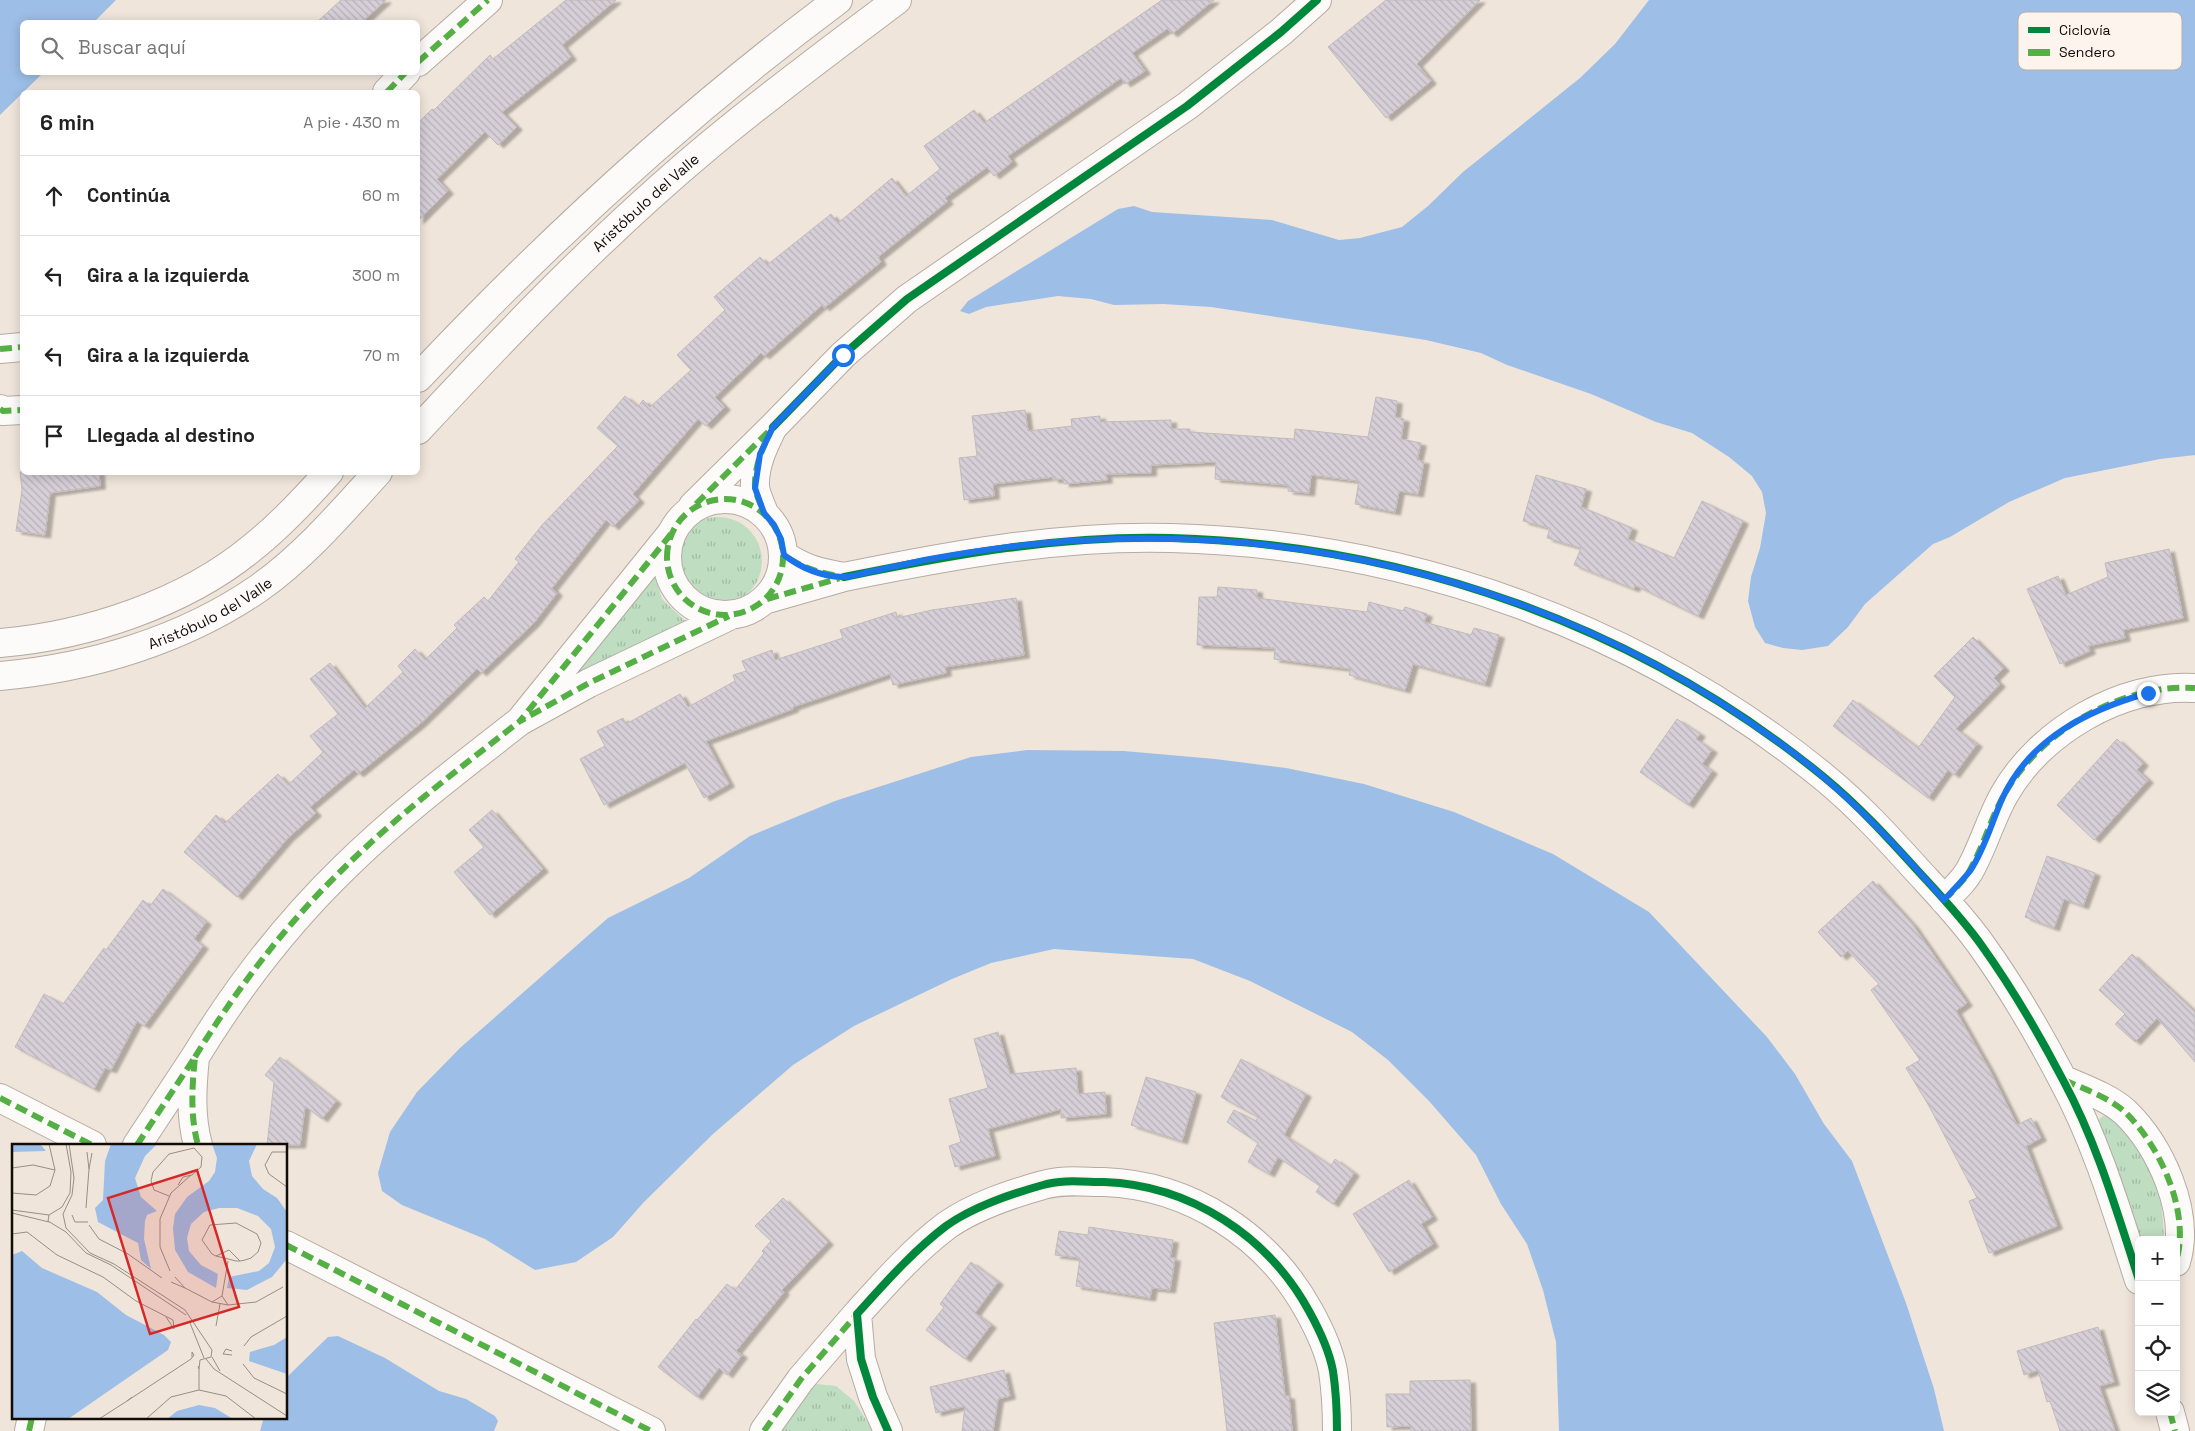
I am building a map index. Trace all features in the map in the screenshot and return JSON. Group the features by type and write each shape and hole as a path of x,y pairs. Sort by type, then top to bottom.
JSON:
{"street":[{"path":"420,60 488,0"},
{"path":"420,376 558,234 649,151 729,83 838,0"},
{"name":"Aristóbulo del Valle","path":"420,428 572,270 698,154 804,69 897,0"},
{"path":"520,721 679,524 843,355 907,299 1187,106 1281,32 1317,0"},
{"path":"389,90 403,75"},
{"path":"0,349 20,348"},
{"path":"0,409 3,411 20,410"},
{"path":"138,1144 241,985 280,938 344,868 407,811 520,721 589,683 730,616 756,608 767,599 776,586 782,571 784,555 778,532 764,513 755,488 760,454 773,427"},
{"name":"Aristóbulo del Valle","path":"0,642 50,637 93,626 138,611 174,595 210,576 252,548 298,506 326,475"},
{"name":"Aristóbulo del Valle","path":"0,676 74,666 145,644 206,620 260,587 300,554 375,475"},
{"path":"730,616 709,614 691,606 677,592 668,574 666,554 679,524 700,504 725,499 750,504 764,513"},
{"path":"767,599 844,577 931,559 1052,542 1172,538 1235,542 1384,564 1460,584 1528,606 1592,632 1654,662 1714,698 1770,736 1826,779 1878,826 1981,944 2018,1000 2064,1080 2083,1121 2111,1194 2135,1268"},
{"path":"784,555 798,565 813,572 844,577"},
{"path":"1944,900 1971,869 2004,795 2020,771 2045,743 2076,720 2110,704 2148,693 2184,687 2195,688"},
{"path":"195,1057 192,1096 193,1128 198,1144"},
{"path":"2064,1080 2109,1101 2124,1112 2141,1131 2165,1170 2178,1210 2180,1236"},
{"path":"0,1098 90,1144"},
{"path":"764,1431 801,1380 857,1314 899,1268 947,1226 994,1201 1046,1184 1119,1183 1150,1188 1186,1199 1235,1226 1269,1255 1300,1295 1319,1329 1332,1369 1337,1408 1337,1431"},
{"path":"288,1246 651,1431"},
{"path":"857,1314 861,1359 873,1397 888,1431"},
{"path":"2171,1416 2176,1431"},
{"path":"30,1431 32,1418"}],"green space":[{"path":"718,517 735,521 749,530 758,544 762,561 758,578 749,592 735,601 718,605 701,601 687,592 678,578 674,561 678,544 687,530 701,521"},
{"path":"654,574 662,599 685,621 684,627 563,689"},
{"path":"2103,1116 2114,1117 2145,1160 2152,1173 2161,1202 2164,1236 2138,1236 2097,1121"},
{"path":"816,1384 836,1386 854,1401 873,1431 772,1431 803,1391"}],"water":[{"path":"0,0 116,0 96,20 20,20 20,75 41,75 26,90 20,90 20,95 0,115"},
{"path":"1649,0 2195,0 2195,455 2160,459 2065,478 2009,502 1950,537 1933,544 1865,604 1848,627 1828,646 1802,650 1783,648 1765,643 1755,627 1748,601 1751,577 1760,548 1766,513 1762,492 1752,476 1729,457 1692,433 1656,422 1591,394 1507,365 1481,353 1426,340 1211,307 1163,304 1114,305 1091,299 1058,296 986,307 969,314 960,311 968,301 1118,209 1134,206 1152,212 1272,220 1339,240 1360,238 1402,227 1428,206 1463,172 1580,78 1615,44"},
{"path":"1027,750 1124,751 1215,759 1286,768 1364,784 1454,812 1553,854 1649,912 1767,1037 1795,1074 1824,1124 1852,1161 1906,1303 1934,1389 1944,1431 1559,1431 1556,1342 1543,1290 1527,1244 1501,1204 1476,1155 1429,1101 1388,1060 1352,1032 1250,981 1193,959 1054,949 991,963 952,979 854,1026 793,1065 713,1134 644,1202 613,1237 576,1262 535,1270 485,1239 402,1205 382,1191 378,1173 390,1132 417,1092 460,1048 608,918 689,878 750,836 835,801 971,757"},
{"path":"338,1336 385,1358 439,1391 466,1399 495,1416 498,1421 494,1431 260,1431 264,1418 288,1418 288,1376 328,1337"}],"building":[{"path":"341,0 386,0 364,20 319,20"},
{"path":"566,0 616,0 562,45 571,57 502,112 517,127 498,145 485,132 437,179 448,191 420,219 420,121 432,109 434,110 490,55 493,59"},
{"path":"1162,0 1214,0 1172,34 1167,29 1132,53 1145,71 1125,84 1121,78 1008,156 1012,162 994,176 987,167 945,198 948,201 878,257 881,262 824,308 822,305 764,356 761,353 715,397 725,407 706,426 698,419 633,494 639,500 613,527 606,520 552,588 557,593 534,623 481,673 477,669 421,723 358,774 354,770 310,807 316,813 288,838 237,897 184,852 216,815 225,823 278,774 288,785 323,752 310,736 338,714 310,679 330,663 365,708 403,672 398,666 415,649 425,660 457,628 454,625 484,597 488,601 519,562 515,559 542,525 618,446 597,428 625,396 638,407 643,400 650,407 691,370 677,355 725,310 714,297 760,257 767,265 831,214 838,223 892,178 906,196 940,169 924,146 974,110 984,123"},
{"path":"1386,0 1480,0 1417,64 1431,81 1386,118 1328,47"},
{"path":"1376,397 1397,401 1395,417 1404,419 1401,439 1421,443 1417,460 1424,461 1418,494 1399,491 1395,512 1355,504 1359,481 1311,475 1309,493 1288,491 1288,485 1215,479 1216,462 1151,465 1151,473 1106,474 1107,480 1064,484 1063,479 1053,480 1053,477 993,484 994,496 964,500 959,458 977,456 972,416 1025,410 1028,431 1072,426 1071,419 1100,416 1100,422 1171,420 1171,429 1190,429 1190,432 1294,439 1295,429 1368,437"},
{"path":"20,475 99,475 100,486 50,493 45,535 16,531 22,490"},
{"path":"1536,475 1586,489 1581,507 1632,528 1628,539 1674,558 1702,501 1743,521 1698,616 1635,585 1634,589 1574,565 1581,548 1547,538 1550,528 1523,521"},
{"path":"2169,549 2183,618 2123,630 2125,638 2088,646 2090,651 2060,664 2027,589 2058,576 2066,595 2108,577 2105,563"},
{"path":"1218,587 1257,590 1257,598 1367,612 1369,602 1403,611 1405,607 1427,614 1424,622 1471,635 1474,628 1499,635 1485,684 1413,664 1405,690 1349,675 1351,669 1274,659 1275,648 1197,645 1199,597 1217,597"},
{"path":"1016,598 1024,655 945,667 946,673 893,685 890,674 793,707 793,709 706,741 729,784 704,798 685,763 604,805 580,759 605,746 597,731 623,718 626,724 680,694 688,707 735,681 733,675 746,671 742,661 772,650 775,660 843,638 840,630 896,612 897,618 932,610"},
{"path":"1973,637 2004,668 1994,678 2000,684 1956,729 1977,744 1954,775 1948,770 1928,798 1833,726 1853,700 1918,748 1955,697 1934,676"},
{"path":"1677,719 1700,734 1696,739 1712,750 1702,764 1712,771 1688,805 1640,772"},
{"path":"2117,739 2143,763 2137,770 2148,780 2094,840 2057,805"},
{"path":"492,810 543,869 490,915 454,872 484,847 469,830"},
{"path":"2047,856 2095,873 2083,906 2064,899 2054,928 2025,917"},
{"path":"1873,881 1913,925 1967,1003 1956,1011 1990,1071 2017,1125 2031,1118 2041,1138 2026,1146 2057,1226 1989,1253 1969,1201 1977,1198 1929,1106 1906,1068 1920,1060 1871,990 1879,984 1848,951 1841,957 1818,932"},
{"path":"163,889 206,922 194,939 203,946 144,1026 137,1021 111,1070 105,1068 94,1089 15,1047 44,994 63,1004 104,948 106,950 143,900 150,906"},
{"path":"2132,954 2195,1012 2195,1062 2157,1018 2135,1042 2115,1024 2125,1014 2099,990"},
{"path":"998,1032 1010,1074 1076,1068 1078,1094 1105,1092 1106,1114 1061,1118 1061,1109 988,1129 995,1156 955,1167 949,1146 961,1142 949,1099 988,1088 974,1039"},
{"path":"280,1057 336,1101 322,1119 305,1106 300,1145 267,1144 274,1082 265,1075"},
{"path":"1241,1059 1306,1094 1284,1135 1331,1166 1335,1159 1354,1173 1333,1204 1316,1192 1320,1186 1278,1157 1269,1174 1248,1162 1258,1143 1227,1122 1234,1110 1256,1121 1258,1117 1221,1097"},
{"path":"1146,1077 1196,1092 1182,1141 1131,1125"},
{"path":"1409,1180 1432,1217 1421,1224 1433,1244 1389,1272 1353,1214"},
{"path":"783,1198 828,1242 782,1290 784,1292 736,1351 742,1355 727,1375 719,1368 697,1397 658,1367 727,1284 735,1290 764,1253 762,1251 771,1241 755,1226"},
{"path":"1089,1227 1173,1240 1170,1258 1175,1258 1170,1290 1152,1288 1150,1298 1076,1286 1080,1258 1055,1255 1059,1231 1088,1235"},
{"path":"971,1262 998,1282 975,1313 991,1325 965,1359 926,1330 944,1307 940,1304"},
{"path":"1275,1315 1285,1396 1289,1396 1292,1431 1227,1431 1214,1323"},
{"path":"2098,1327 2114,1382 2099,1386 2115,1431 2060,1431 2050,1401 2047,1402 2038,1370 2024,1375 2017,1351"},
{"path":"1004,1370 1010,1396 998,1399 993,1431 962,1431 965,1406 936,1413 930,1387"},
{"path":"1470,1380 1471,1431 1411,1431 1411,1426 1387,1427 1386,1394 1410,1394 1410,1381"}],"marked path":[{"path":"420,60 488,0"},
{"path":"389,90 403,75"},
{"path":"0,349 20,347"},
{"path":"0,409 3,411 20,410"},
{"path":"696,504 773,427 760,456 755,479 757,497 764,513"},
{"path":"725,499 747,503 757,508 766,516 774,525 779,535 783,557 779,579 774,589 766,598 757,606 747,611 725,615 703,611 693,606 684,598 676,589 671,579 667,557 671,535 676,525 684,516 693,508 703,503 725,499"},
{"path":"671,534 520,721 589,683 729,616"},
{"path":"767,599 844,577 812,570 784,555"},
{"path":"1944,900 1969,872 2004,795 2019,772 2038,751 2061,732 2085,716 2112,703 2139,694 2167,689 2195,688"},
{"path":"195,1057 228,1006 264,957 324,888 408,810 520,721"},
{"path":"138,1144 195,1057 193,1112 198,1144"},
{"path":"2064,1080 2111,1102 2125,1112 2138,1126 2150,1143 2169,1181 2176,1202 2180,1236"},
{"path":"0,1098 90,1144"},
{"path":"288,1246 651,1431"},
{"path":"764,1431 801,1379 857,1314"},
{"path":"2171,1416 2175,1431"},
{"path":"29,1431 32,1418"}],"cycle path":[{"path":"773,427 843,355 907,299 1187,106 1281,32 1317,0"},
{"path":"844,577 966,554 1047,543 1130,538 1171,538 1260,544 1347,557 1434,577 1518,604 1600,637 1679,678 1754,725 1838,789 1896,846 1975,936 2025,1012 2075,1104 2106,1178 2135,1268"},
{"path":"888,1431 873,1397 861,1359 857,1314 911,1257 946,1226 968,1212 1018,1192 1050,1183 1074,1181 1136,1185 1167,1193 1196,1204 1249,1238 1272,1260 1292,1284 1320,1332 1331,1363 1334,1379 1337,1431"}],"route":[{"path":"843,355 773,427 760,454 755,488 764,513 774,525 781,539 784,555 798,565 813,572 844,577 931,559 1052,542 1172,538 1235,542 1305,551 1384,564 1460,584 1528,606 1592,632 1654,662 1714,698 1770,736 1826,779 1878,826 1944,900 1960,884 1971,869 2004,795 2020,771 2045,743 2076,720 2110,704 2148,693"}]}
